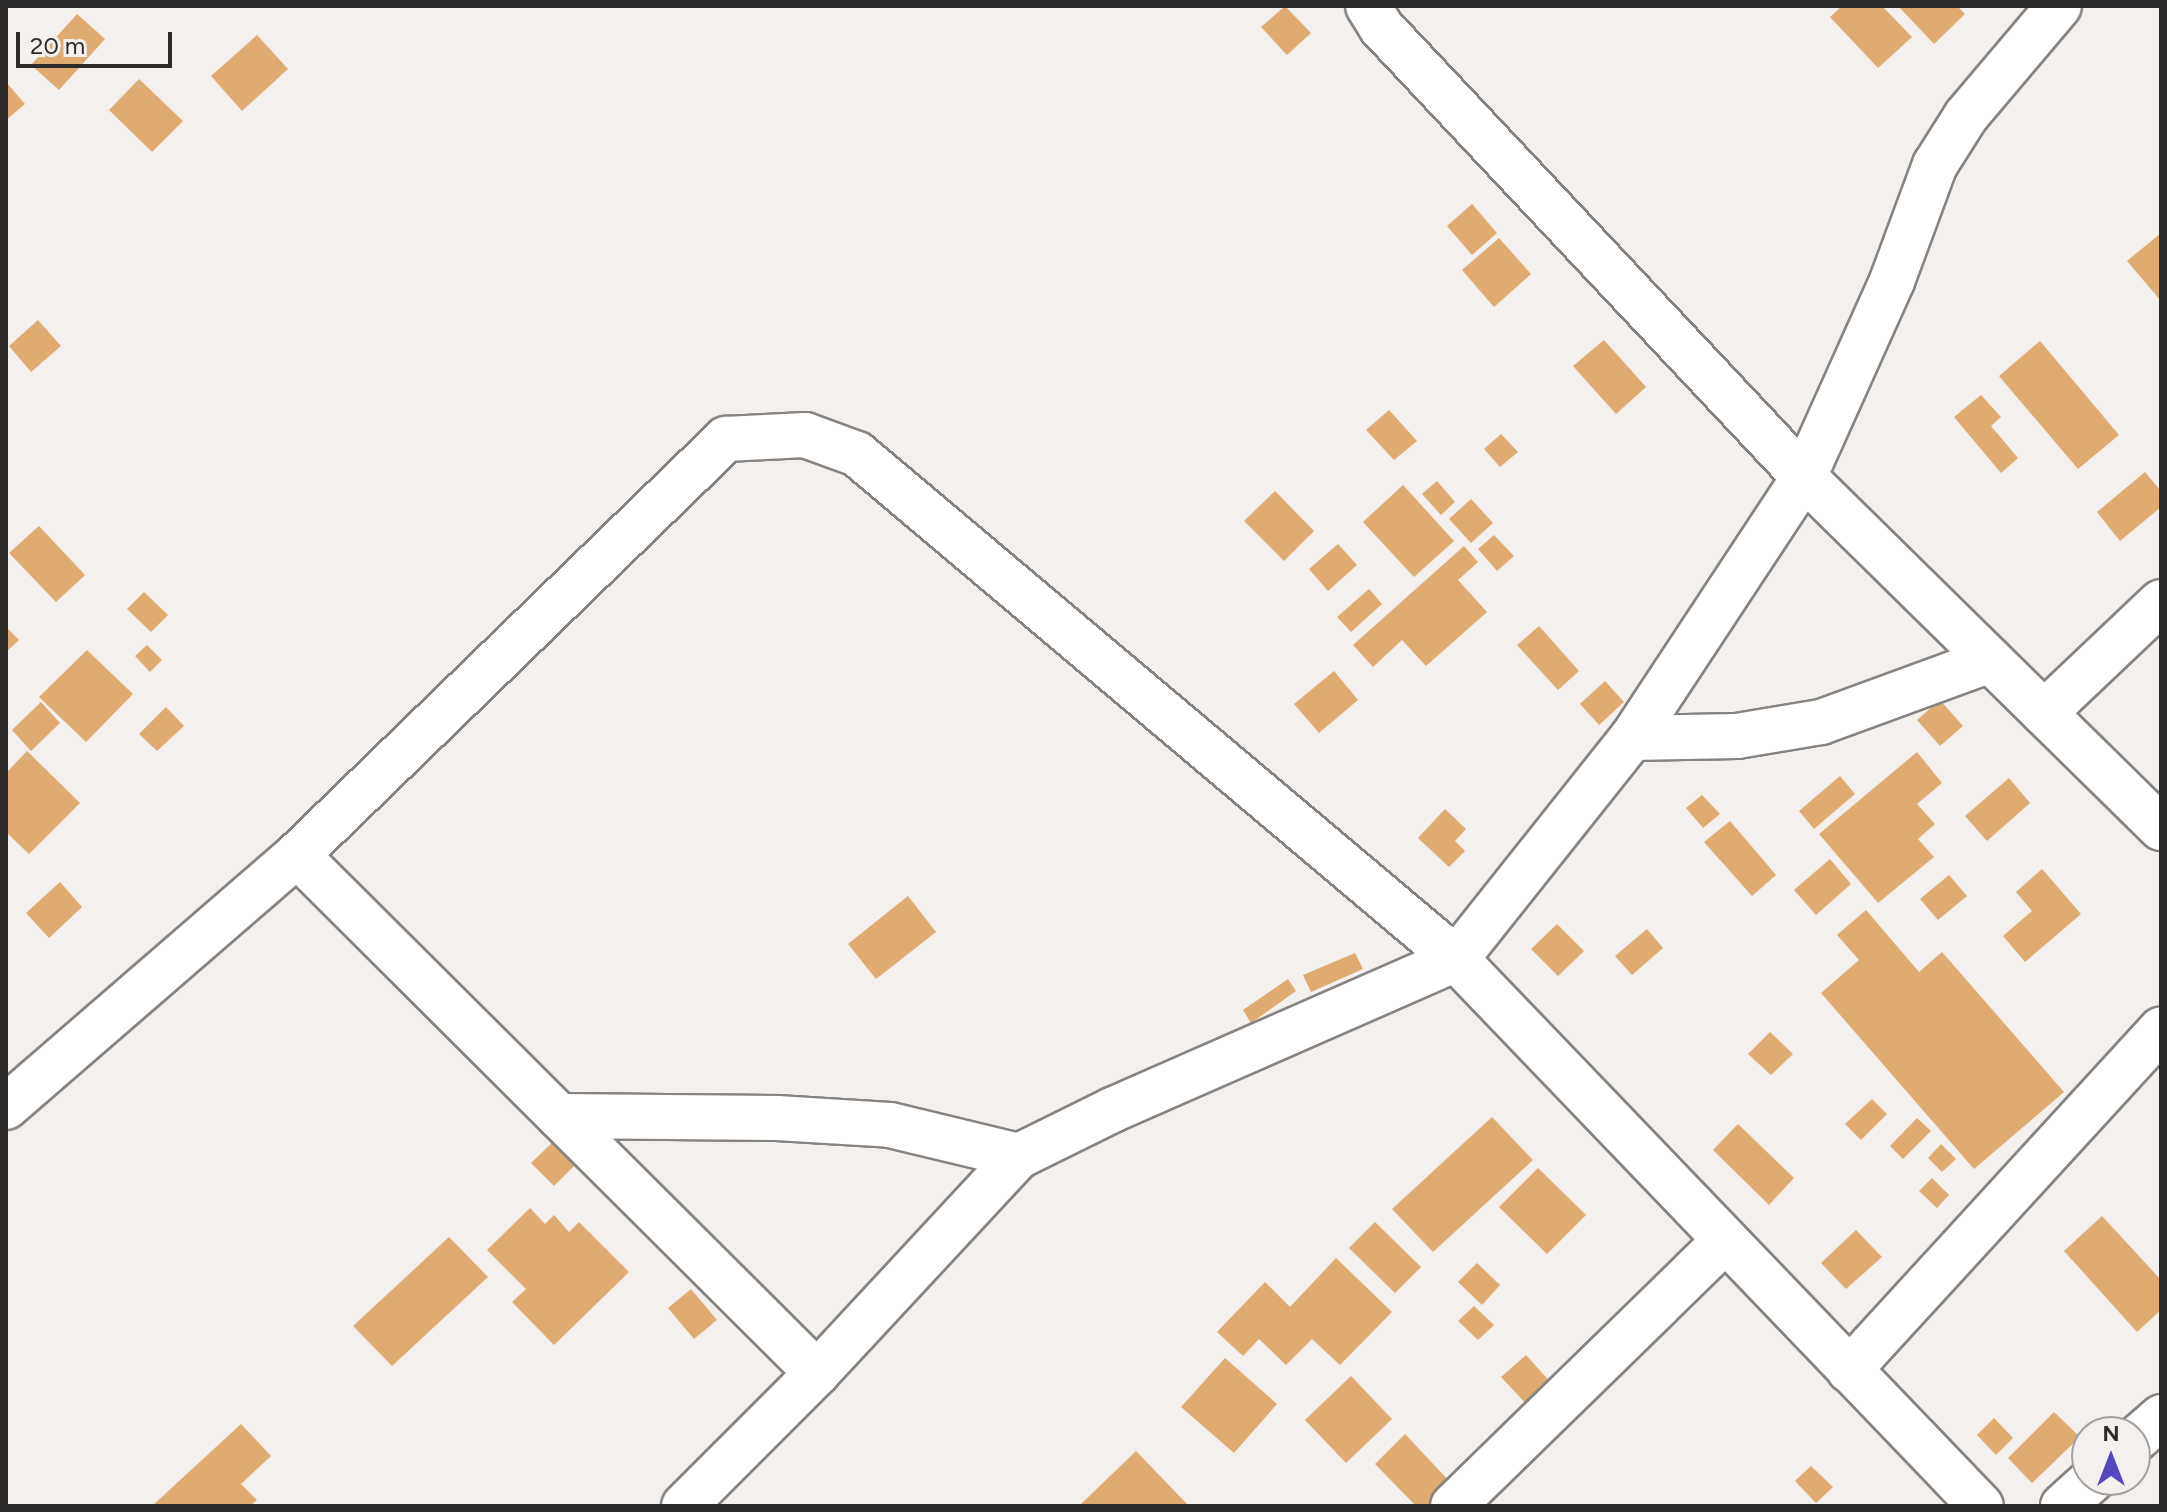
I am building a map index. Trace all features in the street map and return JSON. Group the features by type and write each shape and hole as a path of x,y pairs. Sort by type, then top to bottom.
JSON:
{"street":[{"path":"1368,6 1381,27 1804,477 2161,828"},
{"path":"684,1506 817,1373 1019,1156 1112,1110 1456,959 1632,738 1804,477 1892,281 1935,165 1966,116 2059,6"},
{"path":"6,1107 297,855 726,439 805,435 857,454 1456,959 1981,1506"},
{"path":"2044,713 2161,602"},
{"path":"1632,738 1737,736 1821,722 1990,660"},
{"path":"297,855 817,1373"},
{"path":"1849,1370 2161,1029"},
{"path":"559,1116 777,1118 890,1125 1019,1156"},
{"path":"1453,1506 1725,1241"}],"building":[{"path":"1285,6 1311,33 1287,55 1261,27"},
{"path":"1842,6 1882,6 1912,37 1878,68 1830,17"},
{"path":"1898,6 1957,6 1965,14 1934,44"},
{"path":"77,14 105,39 59,90 31,65"},
{"path":"257,35 288,69 242,111 211,76"},
{"path":"139,79 183,121 152,152 109,110"},
{"path":"6,82 25,104 6,120"},
{"path":"1472,204 1497,233 1472,255 1447,226"},
{"path":"2161,233 2161,301 2127,261"},
{"path":"1499,238 1531,274 1494,307 1462,270"},
{"path":"38,320 61,346 31,372 9,346"},
{"path":"1604,340 1646,387 1616,414 1573,366"},
{"path":"2040,341 2119,435 2078,469 1999,376"},
{"path":"1981,395 2001,417 1991,426 2018,458 2001,473 1954,417"},
{"path":"1389,410 1417,441 1394,460 1366,430"},
{"path":"1501,434 1518,452 1500,467 1484,449"},
{"path":"2145,472 2161,491 2161,507 2120,541 2097,512"},
{"path":"1437,481 1455,502 1441,515 1422,494"},
{"path":"1403,485 1454,541 1414,577 1363,522"},
{"path":"1275,491 1314,531 1284,561 1244,521"},
{"path":"1471,499 1493,523 1471,543 1449,519"},
{"path":"39,526 85,575 56,602 9,553"},
{"path":"1494,535 1514,556 1497,571 1478,549"},
{"path":"1338,544 1357,565 1328,591 1309,569"},
{"path":"1464,546 1478,562 1458,580 1487,612 1426,666 1402,640 1373,667 1353,645"},
{"path":"1369,589 1382,604 1351,632 1337,617"},
{"path":"144,592 168,615 151,632 127,609"},
{"path":"1539,626 1579,671 1558,690 1517,645"},
{"path":"6,627 19,640 6,652"},
{"path":"147,645 162,660 150,672 135,656"},
{"path":"87,650 133,694 86,742 39,697"},
{"path":"1334,671 1358,700 1319,733 1294,704"},
{"path":"1605,681 1624,702 1599,725 1580,704"},
{"path":"1940,700 1963,726 1940,746 1917,720"},
{"path":"41,702 60,723 31,751 12,730"},
{"path":"166,707 184,726 157,751 139,734"},
{"path":"27,751 80,803 29,854 6,832 6,773"},
{"path":"1917,752 1942,783 1917,804 1935,824 1918,839 1934,857 1878,903 1819,834"},
{"path":"1840,776 1855,794 1814,829 1799,811"},
{"path":"2009,778 2030,803 1987,841 1965,816"},
{"path":"1702,795 1720,814 1703,828 1686,808"},
{"path":"1445,809 1466,829 1455,841 1465,851 1449,867 1418,838"},
{"path":"1730,821 1776,875 1752,896 1704,842"},
{"path":"1830,859 1851,884 1816,915 1794,890"},
{"path":"2042,869 2081,914 2025,962 2003,936 2032,911 2016,892"},
{"path":"1949,875 1967,896 1938,920 1920,899"},
{"path":"60,882 82,907 49,938 26,913"},
{"path":"908,896 936,932 876,979 848,944"},
{"path":"1866,910 1919,972 1942,952 2064,1092 1974,1169 1821,993 1859,960 1837,935"},
{"path":"1557,924 1584,951 1558,976 1531,949"},
{"path":"1647,929 1663,948 1632,975 1615,956"},
{"path":"1355,953 1363,969 1311,992 1303,975"},
{"path":"1288,979 1296,991 1251,1023 1243,1010"},
{"path":"1770,1032 1793,1054 1771,1075 1748,1054"},
{"path":"1872,1099 1887,1114 1861,1140 1845,1124"},
{"path":"1492,1117 1533,1160 1433,1252 1392,1209"},
{"path":"1917,1118 1931,1131 1903,1159 1890,1146"},
{"path":"1738,1124 1794,1178 1769,1205 1713,1150"},
{"path":"555,1140 578,1162 554,1186 531,1163"},
{"path":"1941,1144 1956,1159 1942,1172 1928,1158"},
{"path":"1538,1168 1586,1215 1547,1254 1499,1207"},
{"path":"1932,1178 1949,1195 1937,1208 1919,1191"},
{"path":"530,1208 545,1224 554,1215 569,1232 579,1222 629,1272 554,1345 512,1302 526,1289 487,1250"},
{"path":"2102,1216 2161,1280 2161,1310 2137,1332 2064,1251"},
{"path":"1375,1222 1421,1267 1395,1293 1349,1248"},
{"path":"1856,1230 1882,1257 1846,1289 1821,1263"},
{"path":"449,1237 488,1277 392,1366 353,1326"},
{"path":"1336,1258 1392,1312 1340,1365 1312,1339 1286,1365 1259,1339 1243,1356 1217,1332 1265,1282 1290,1307"},
{"path":"1477,1263 1500,1285 1482,1305 1458,1282"},
{"path":"691,1289 717,1320 694,1339 668,1308"},
{"path":"1474,1306 1494,1325 1478,1340 1458,1321"},
{"path":"1526,1355 1552,1384 1528,1406 1501,1377"},
{"path":"1225,1358 1277,1404 1234,1453 1181,1407"},
{"path":"1351,1376 1392,1419 1346,1463 1305,1420"},
{"path":"2054,1412 2071,1428 2071,1446 2032,1483 2008,1458"},
{"path":"1994,1418 2013,1438 1996,1455 1977,1435"},
{"path":"241,1424 271,1456 241,1484 257,1500 250,1506 152,1506"},
{"path":"1405,1434 1451,1483 1427,1506 1416,1506 1375,1464"},
{"path":"1136,1451 1187,1504 1081,1504"},
{"path":"1811,1466 1833,1487 1816,1503 1795,1481"}]}
